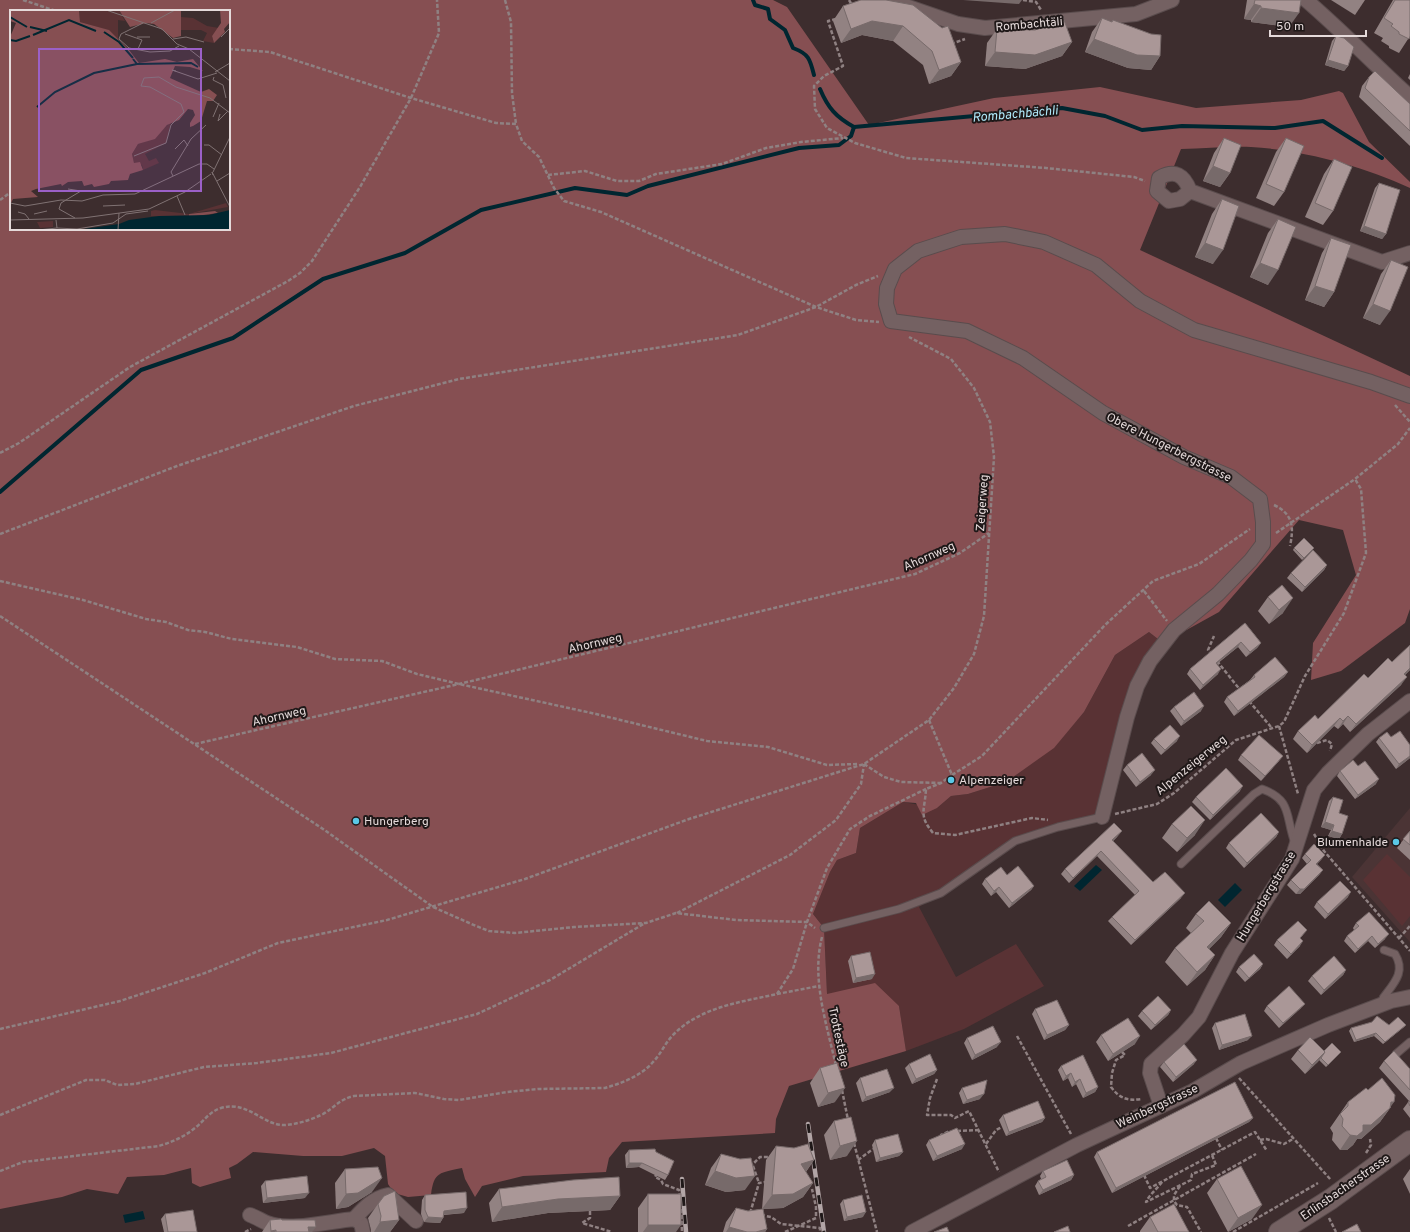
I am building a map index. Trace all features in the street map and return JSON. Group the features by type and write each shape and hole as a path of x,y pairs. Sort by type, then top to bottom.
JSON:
{"main road":[{"name":"Erlinsbacherstrasse","path":"1280,1232 1341,1192 1410,1141"}],"street":[{"name":"Rombachtäli","path":"888,0 969,26 985,28 1136,14 1172,0"},
{"path":"1306,0 1341,31 1410,97"},
{"path":"1190,191 1180,199 1169,201 1157,191 1159,178 1167,174 1175,174 1187,183 1190,191 1382,262 1410,254"},
{"path":"891,321 886,304 887,288 895,269 918,251 961,237 1005,234 1044,242 1096,265 1140,301 1194,330 1371,382 1410,396"},
{"name":"Obere Hungerbergstrasse","path":"891,321 967,331 1023,358 1103,413 1184,457 1231,477 1260,499"},
{"path":"1102,817 1126,717 1137,686 1150,661 1174,630 1218,594 1251,560 1262,544 1263,522 1260,499"},
{"name":"Hungerbergstrasse","path":"1160,1101 1150,1073 1151,1064 1184,1035 1199,1017 1232,953 1292,859 1314,790 1320,781 1368,734 1410,701"},
{"name":"Weinbergstrasse","path":"912,1232 1160,1101 1321,1028 1386,1003 1410,997"},
{"path":"354,1219 363,1208 379,1197 388,1195 416,1221"},
{"path":"250,1215 268,1224 279,1226 317,1225 354,1219 361,1223 363,1232"}],"lane":[{"path":"1181,864 1218,831 1254,794 1262,789 1279,797 1288,814 1297,847"},
{"path":"824,928 899,908 941,893 1015,841 1058,827 1102,817"},
{"path":"1384,950 1396,954 1400,961 1401,970 1383,998 1386,1003"},
{"path":"1396,1054 1410,1042"}],"path":[{"path":"23,0 53,10"},
{"path":"0,453 19,443 130,367 288,282 312,261 360,187 411,98 439,33 438,0"},
{"path":"505,0 511,22 512,93 516,124 522,141 539,157 554,188 564,201 601,212 816,307 856,320 872,322 891,321"},
{"path":"849,0 855,12"},
{"path":"1023,0 1036,2 1048,23"},
{"path":"841,17 828,22 843,66 824,76 814,86 815,109 827,128 844,138 855,143 906,158 1126,177 1157,185"},
{"path":"230,49 270,52 411,98 496,123 516,124"},
{"path":"548,175 585,171 617,181 639,181 656,174 722,164 766,148 801,142 844,138"},
{"path":"0,200 10,193"},
{"path":"0,534 177,466 354,406 459,379 738,335 816,307 856,285 895,269"},
{"name":"Zeigerweg","path":"0,1029 120,1001 205,973 278,942 387,920 525,879 689,819 864,764 929,720 954,688 974,654 984,616 994,457 990,422 974,388 951,359 900,331 891,321"},
{"path":"1403,413 1410,422"},
{"path":"1291,522 1355,479 1398,444 1410,428"},
{"path":"1300,798 1279,726 1284,722 1306,676 1344,613 1366,552 1361,489 1355,479"},
{"path":"1260,499 1284,510 1291,522 1292,534 1290,546"},
{"path":"777,994 793,969 807,922 827,868 850,829 870,816 941,783 982,756 1105,625 1154,581 1199,564 1253,526 1263,522"},
{"name":"Ahornweg","path":"194,744 459,684 915,574 960,553 989,533"},
{"path":"0,581 83,600 146,619 166,622 188,630 206,632 232,639 297,647 335,658 382,661 417,674 596,714 706,741 768,747 827,765 864,764 884,778 901,782 941,783"},
{"path":"1144,591 1174,630"},
{"path":"0,616 323,829 433,907 476,926 502,933 646,923"},
{"path":"1214,636 1208,650 1242,692"},
{"path":"1247,698 1271,727"},
{"path":"929,720 952,775"},
{"name":"Alpenzeigerweg","path":"1102,817 1131,812 1157,804 1184,784 1236,740 1271,727 1279,726"},
{"path":"0,1115 86,1080 105,1080 117,1085 135,1084 204,1067 257,1063 331,1053 477,1014 550,980 646,923 676,913 790,855 836,820 861,784 864,764"},
{"path":"926,789 922,815 926,825 932,833 955,835 962,834 1032,818 1052,820 1058,827"},
{"path":"1324,851 1410,951"},
{"path":"676,913 736,920 807,922"},
{"path":"1399,938 1410,926"},
{"name":"Trottestäge","path":"824,928 819,949 819,986 837,1071"},
{"path":"0,1171 23,1162 159,1146 179,1139 196,1128 208,1115 222,1108 234,1106 254,1112 272,1122 283,1125 303,1122 324,1113 345,1098 354,1096 415,1093 444,1099 459,1100 507,1092 538,1089 605,1088 621,1084 653,1063 672,1035 698,1016 733,1003 819,986"},
{"path":"1017,1036 1077,1144"},
{"path":"1122,1052 1125,1055 1116,1060 1110,1087 1117,1096 1130,1101 1160,1101"},
{"path":"1230,1069 1341,1192"},
{"path":"937,1079 930,1098 927,1115 951,1115 955,1118 969,1111 1004,1183"},
{"name":"Trottestäge","path":"841,1086 849,1123"},
{"path":"986,1145 996,1130 1002,1127"},
{"path":"942,1138 941,1135 949,1131 979,1130"},
{"path":"1143,1174 1150,1188 1255,1132 1267,1151"},
{"path":"1216,1137 1222,1150"},
{"path":"852,1138 877,1232"},
{"path":"1260,1140 1266,1139 1284,1144 1293,1139"},
{"path":"858,1160 873,1149"},
{"path":"1128,1226 1256,1154"},
{"path":"1163,1181 1150,1195 1146,1202 1190,1180 1192,1174 1216,1165 1212,1155"},
{"path":"744,1169 752,1166 760,1157 774,1158"},
{"path":"752,1166 759,1183 751,1210 752,1213 771,1217 781,1224 820,1228 820,1232"},
{"path":"658,1172 655,1178 661,1180 663,1184 679,1190 682,1232"},
{"path":"759,1183 773,1182"},
{"path":"1233,1232 1318,1183"},
{"path":"1180,1186 1174,1195 1174,1201 1177,1205 1186,1207 1201,1232"},
{"path":"785,1232 810,1221 817,1216 812,1189"},
{"path":"590,1211 590,1218 582,1223 612,1232"}],"shaded area":[{"path":"0,0 773,0 787,7 869,125 994,98 1100,87 1196,108 1301,100 1339,91 1343,93 1369,142 1410,182 1410,188 1353,166 1312,155 1251,147 1181,149 1140,250 1410,376 1410,609 1405,623 1341,671 1311,680 1313,643 1356,575 1343,530 1299,520 1219,612 1163,643 1149,632 1115,655 1084,712 1054,748 1006,782 968,794 951,796 937,808 922,815 916,803 903,802 860,828 856,853 837,860 830,872 813,914 824,928 827,994 875,983 899,1006 906,1051 789,1086 776,1119 775,1133 622,1142 609,1158 606,1172 523,1176 482,1186 475,1197 465,1179 462,1168 439,1174 434,1181 431,1195 408,1197 394,1193 388,1184 385,1156 374,1148 342,1156 303,1156 253,1152 229,1168 231,1178 200,1187 192,1183 191,1168 164,1175 127,1177 118,1194 87,1189 62,1197 0,1209"},
{"path":"1149,632 1163,643 1150,661 1102,817 1015,841 919,907 956,977 1016,944 1044,986 964,1029 906,1051 899,1006 827,994 824,928 813,914 830,872 837,860 856,853 860,828 903,802 937,808 951,796 968,794 1006,782 1054,747 1084,712 1115,655"},
{"name":"Blumenhalde","path":"1410,808 1410,942 1352,877"},
{"path":"1387,854 1410,877 1410,916 1402,926 1363,880"}],"water":[{"path":"1096,865 1102,870 1080,891 1074,886"},
{"path":"1235,883 1242,890 1225,907 1218,900"},
{"path":"143,1211 145,1219 125,1223 123,1215"}],"building":[{"path":"861,0 886,0 913,5 942,28 948,26 961,62 939,70 932,51 903,26 872,21 851,29 843,6"},
{"path":"1255,0 1301,0 1299,13 1261,8 1261,6 1254,4"},
{"path":"1395,0 1410,0 1409,39 1399,34 1399,32 1391,26 1393,24 1384,18"},
{"path":"1102,18 1112,22 1113,20 1151,34 1161,35 1160,56 1137,55 1094,39"},
{"path":"1064,20 1072,42 1035,55 995,52 997,29 1035,30"},
{"path":"1336,36 1344,38 1354,47 1348,66 1328,60"},
{"path":"1375,71 1410,104 1410,131 1365,88 1369,77"},
{"path":"1224,138 1241,145 1230,173 1213,166"},
{"path":"1286,138 1304,146 1284,192 1266,184"},
{"path":"1334,159 1352,167 1333,211 1315,203"},
{"path":"1379,183 1400,190 1386,234 1364,226"},
{"path":"1222,199 1239,206 1223,250 1205,243"},
{"path":"1278,219 1296,227 1278,270 1260,263"},
{"path":"1331,238 1351,245 1334,292 1315,286"},
{"path":"1391,260 1408,267 1390,311 1373,304"},
{"path":"1304,538 1314,548 1304,558 1294,548"},
{"path":"1313,550 1327,565 1305,587 1291,573"},
{"path":"1282,585 1293,598 1279,610 1268,597"},
{"path":"1245,623 1261,643 1250,652 1241,642 1216,663 1221,669 1203,685 1190,669"},
{"path":"1410,645 1410,668 1404,674 1407,677 1356,724 1348,716 1343,721 1340,718 1312,745 1298,731 1315,715 1318,719 1364,674 1368,678 1388,658 1392,662"},
{"path":"1275,657 1288,672 1238,711 1227,697 1255,677 1254,675"},
{"path":"1194,692 1204,706 1184,721 1174,707"},
{"path":"1170,725 1180,736 1165,750 1154,739"},
{"path":"1400,731 1410,745 1410,756 1399,764 1379,738 1387,732 1391,737"},
{"path":"1259,735 1283,756 1265,776 1241,755"},
{"path":"1142,753 1155,770 1140,782 1127,765"},
{"path":"1353,760 1358,766 1365,761 1379,779 1358,795 1340,771"},
{"path":"1226,768 1243,786 1213,815 1196,797"},
{"path":"1333,797 1343,800 1339,813 1348,816 1342,834 1332,831 1334,825 1325,822"},
{"path":"1191,806 1205,820 1187,838 1172,824"},
{"path":"1261,813 1279,832 1247,863 1229,843"},
{"path":"1114,823 1122,831 1112,840 1153,882 1165,872 1185,893 1135,940 1112,917 1139,891 1101,851 1073,878 1065,869"},
{"path":"1410,831 1410,845 1403,839"},
{"path":"1314,844 1325,855 1316,864 1323,870 1304,889 1300,889 1291,880 1311,860 1305,854"},
{"path":"1018,866 1034,886 1012,903 999,887 994,891 985,879 1001,867 1007,875"},
{"path":"1340,881 1351,892 1328,914 1317,902"},
{"path":"1209,901 1231,923 1207,947 1215,955 1197,972 1175,948 1204,921 1196,914"},
{"path":"1369,912 1389,934 1378,944 1372,936 1358,949 1347,936 1359,926 1356,923"},
{"path":"1298,921 1307,930 1300,938 1303,941 1291,954 1277,940"},
{"path":"870,952 875,974 856,978 851,956"},
{"path":"1254,954 1263,964 1249,978 1239,967"},
{"path":"1334,956 1346,970 1324,990 1312,976"},
{"path":"1289,986 1305,1004 1283,1023 1267,1006"},
{"path":"1158,996 1171,1010 1155,1025 1142,1011"},
{"path":"1057,1000 1069,1025 1047,1035 1035,1009"},
{"path":"1245,1014 1252,1036 1222,1045 1215,1023"},
{"path":"1377,1016 1389,1025 1398,1017 1406,1025 1385,1042 1376,1033 1356,1040 1351,1028 1372,1022"},
{"path":"1128,1018 1140,1036 1113,1054 1101,1035"},
{"path":"993,1026 1001,1042 975,1055 967,1038"},
{"path":"1310,1037 1325,1052 1312,1065 1298,1050"},
{"path":"1332,1043 1341,1052 1328,1065 1321,1058 1325,1052 1324,1051"},
{"path":"1184,1044 1197,1060 1176,1077 1164,1062"},
{"path":"1394,1051 1410,1069 1410,1090 1384,1061"},
{"path":"930,1054 937,1070 916,1079 909,1064"},
{"path":"1083,1055 1098,1087 1086,1093 1080,1079 1075,1082 1071,1073 1066,1076 1061,1066"},
{"path":"837,1063 845,1088 828,1093 820,1068"},
{"path":"887,1069 894,1088 866,1097 860,1078"},
{"path":"1382,1078 1395,1095 1394,1102 1391,1102 1390,1108 1371,1125 1363,1125 1363,1131 1357,1136 1350,1135 1342,1126 1343,1119 1340,1114 1348,1106 1348,1102 1366,1088 1368,1090"},
{"path":"987,1080 984,1094 967,1100 962,1088"},
{"path":"1235,1082 1253,1118 1116,1188 1097,1152"},
{"path":"1038,1101 1045,1118 1009,1132 1003,1115"},
{"path":"851,1117 857,1141 840,1146 834,1121"},
{"path":"957,1128 965,1144 937,1156 929,1140"},
{"path":"898,1134 903,1152 880,1158 875,1140"},
{"path":"808,1144 814,1160 801,1164 813,1183 793,1194 772,1195 776,1146 794,1148"},
{"path":"655,1149 656,1152 674,1161 668,1175 642,1163 629,1163 629,1150"},
{"path":"721,1154 740,1159 751,1158 755,1176 736,1178 715,1171"},
{"path":"1067,1160 1074,1175 1043,1190 1038,1181 1046,1177 1043,1171"},
{"path":"1241,1166 1262,1205 1238,1218 1217,1179"},
{"path":"378,1167 382,1178 358,1193 346,1194 345,1169"},
{"path":"307,1176 309,1193 267,1198 265,1181"},
{"path":"619,1177 620,1196 558,1199 502,1207 499,1189 573,1180"},
{"path":"395,1191 399,1220 380,1222 381,1216 378,1204 384,1196"},
{"path":"466,1192 467,1208 444,1211 443,1218 428,1217 425,1210 425,1195"},
{"path":"648,1194 681,1194 681,1225 648,1225"},
{"path":"862,1195 866,1212 847,1217 843,1200"},
{"path":"1174,1204 1189,1232 1158,1232 1150,1217"},
{"path":"736,1208 748,1211 763,1209 767,1229 756,1232 747,1232 729,1227"},
{"path":"193,1210 197,1232 168,1232 165,1214"},
{"path":"270,1220 315,1220 316,1227 308,1227 309,1232 271,1231"},
{"path":"1357,1224 1361,1232 1342,1232"},
{"path":"1068,1226 1070,1232 1054,1232"},
{"path":"947,1227 949,1232 934,1232"}],"waterway":[{"name":"Rombachbächli","path":"753,0 755,5 768,9 770,19 785,30 793,48 806,55 814,75"},
{"name":"Rombachbächli","path":"820,89 826,102 837,116 854,127 1062,108 1105,116 1142,130 1182,126 1275,128 1323,121 1382,158"},
{"path":"0,492 141,370 233,338 323,279 405,253 481,210 575,188 627,195 648,186 799,148 839,145 851,136 854,127"}],"railway":[{"path":"808,1124 824,1232"},
{"path":"682,1179 686,1232"}],"place":[{"name":"Alpenzeiger","path":"951,780"},
{"name":"Hungerberg","path":"356,821"},
{"name":"Blumenhalde","path":"1396,842"}]}
